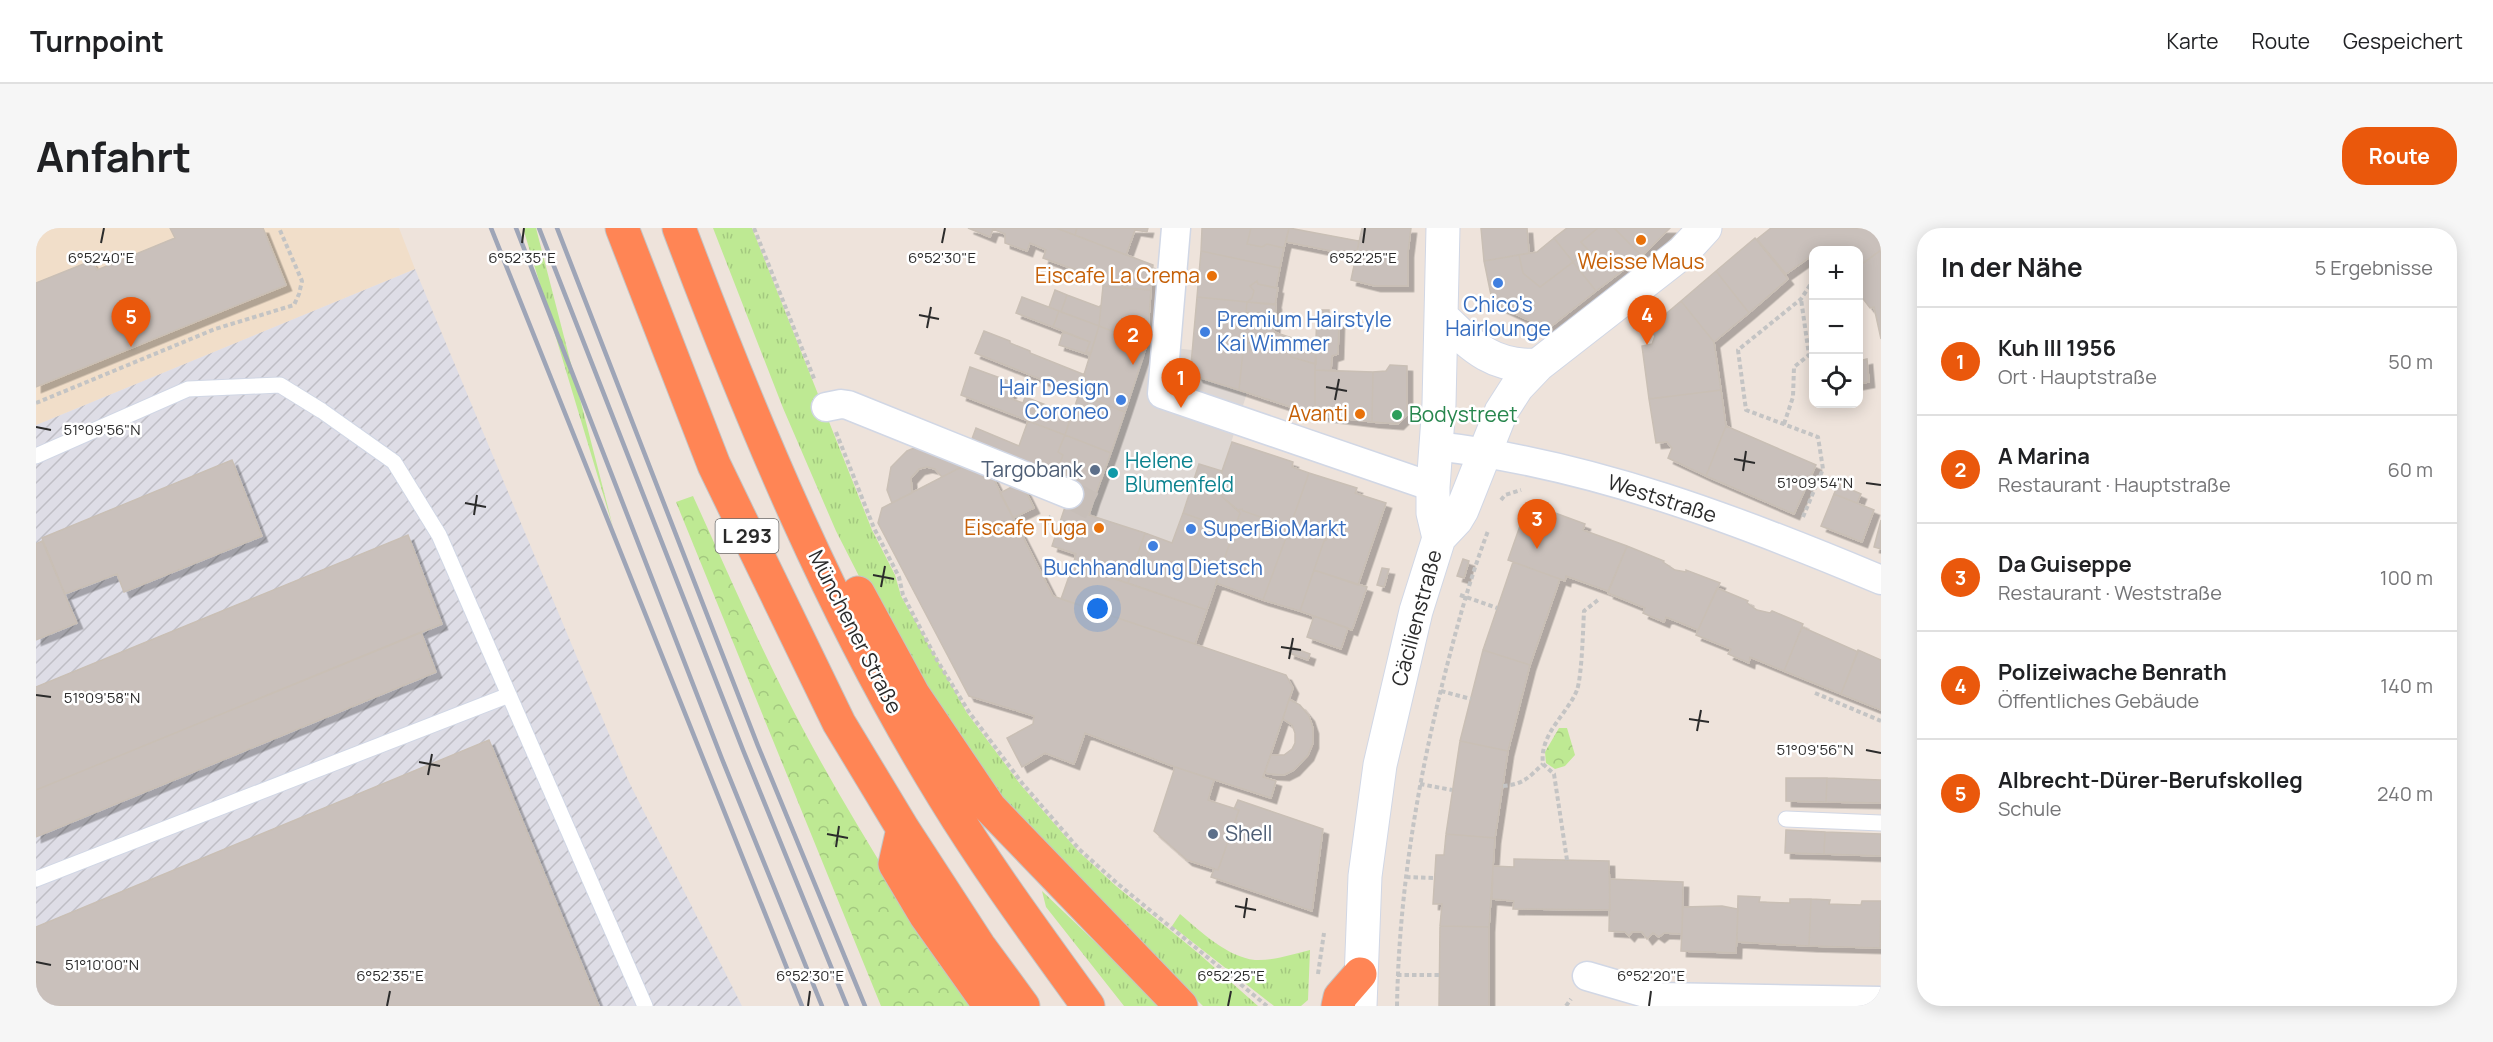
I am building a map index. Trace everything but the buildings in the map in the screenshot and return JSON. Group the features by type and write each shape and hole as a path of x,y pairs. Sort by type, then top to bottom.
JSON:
{"highway":[{"name":"L 293","path":"622,228 714,465 839,723 903,829 979,946 1023,1006"},
{"name":"Münchener Straße","path":"679,228 764,443 873,672 939,789 1039,939 1088,1006"},
{"path":"803,528 832,545 913,694 990,808 1181,1006"},
{"path":"903,829 895,864 926,916 990,1006"},
{"path":"1338,1006 1340,997 1360,998"}],"street":[{"path":"1176,228 1162,394 1433,488"},
{"name":"Cäcilienstraße","path":"1360,998 1365,876 1380,765 1416,611 1439,538 1433,513 1433,488 1443,228"},
{"path":"1439,538 1456,520 1508,399 1538,365 1683,252 1705,228"},
{"path":"1441,316 1483,354 1509,365 1538,365"},
{"path":"826,407 848,405 1069,494"},
{"name":"Weststraße","path":"1436,446 1486,452 1556,466 1652,493 1792,543 1881,580"},
{"path":"1587,976 1659,997 1881,1001"}],"lane":[{"path":"36,456 188,389 280,385 322,411 394,462 439,535 645,1006"},
{"path":"36,879 509,695"},
{"path":"1786,819 1881,823"}],"path":[{"path":"36,403 215,329 294,304 300,294 302,281 279,228"},
{"path":"754,228 874,528 899,577 903,595 937,660 976,721 1022,783 1079,849 1118,884 1267,1006"},
{"path":"1792,543 1823,469 1818,437 1746,410 1738,350 1801,299 1809,287"},
{"path":"1784,424 1793,397 1794,367 1809,355 1801,299"},
{"path":"1498,502 1505,495 1521,490 1524,479"},
{"path":"1397,1006 1406,877 1425,753 1466,597 1491,522"},
{"path":"1460,595 1497,608"},
{"path":"1567,860 1554,774 1543,764 1542,756 1546,739 1577,689 1584,611 1598,600"},
{"path":"1441,691 1471,699"},
{"path":"1815,693 1881,721"},
{"path":"1503,786 1518,785 1543,764"},
{"path":"1420,784 1452,790"},
{"path":"1406,877 1435,878"},
{"path":"1318,976 1324,933"},
{"path":"1398,975 1439,975"}],"shaded area":[{"path":"36,228 399,228 415,269 36,425"},
{"path":"415,269 629,782 742,1006 36,1006 36,425"},
{"path":"1147,345 1192,350 1191,365 1198,377 1247,393 1222,471 1199,464 1172,543 1089,515"}],"green space":[{"path":"523,228 536,228 613,527"},
{"path":"713,228 752,228 872,530 895,575 901,596 967,713 1020,784 1078,851 1258,1006 1203,1006 1056,863 1010,814 896,649 836,531 783,408"},
{"path":"693,496 774,673 823,766 885,871 974,1006 881,1006 676,502"},
{"path":"1559,728 1567,728 1575,755 1565,766 1555,769 1546,763 1545,752"},
{"path":"1042,891 1162,1006 1124,1006 1046,907"},
{"path":"1180,914 1224,949 1245,958 1269,959 1310,950 1308,1000 1301,1006 1274,1006 1172,926"}],"tunnel":[{"path":"1069,494 1092,506"}],"railway":[{"path":"491,228 802,1006"},
{"path":"516,228 722,759 822,1006"},
{"path":"539,228 743,750 847,1006"},
{"path":"557,228 758,746 865,1006"}],"place":[{"name":"Weisse Maus","path":"1641,240"},
{"name":"Eiscafe La Crema","path":"1212,276"},
{"name":"Chico's Hairlounge","path":"1498,283"},
{"name":"Premium Hairstyle Kai Wimmer","path":"1205,332"},
{"name":"Polizeiwache Benrath","path":"1647,345"},
{"name":"Albrecht-Dürer-Berufskolleg","path":"131,347"},
{"name":"A Marina","path":"1133,365"},
{"name":"Hair Design Coroneo","path":"1121,400"},
{"name":"Kuh III 1956","path":"1181,408"},
{"name":"Avanti","path":"1360,414"},
{"name":"Bodystreet","path":"1397,415"},
{"name":"Targobank","path":"1095,470"},
{"name":"Helene Blumenfeld","path":"1113,473"},
{"name":"Eiscafe Tuga","path":"1099,528"},
{"name":"SuperBioMarkt","path":"1191,529"},
{"name":"Buchhandlung Dietsch","path":"1153,546"},
{"name":"Da Guiseppe","path":"1537,549"},
{"name":"Shell","path":"1213,834"}]}
